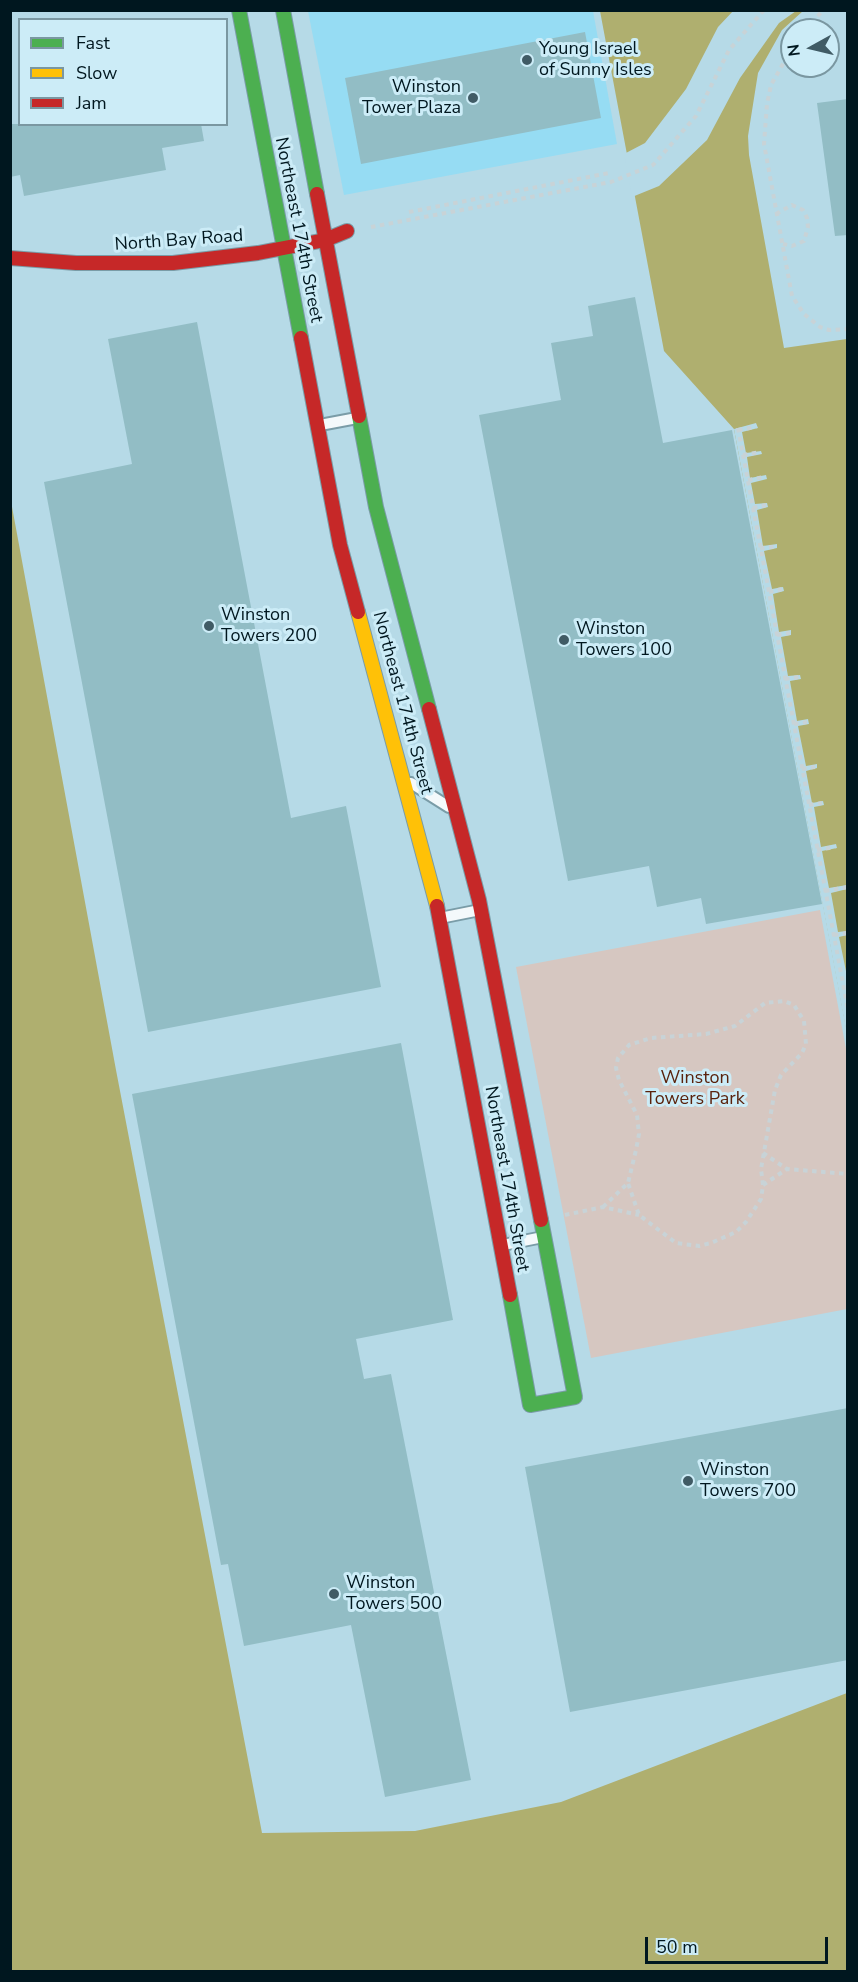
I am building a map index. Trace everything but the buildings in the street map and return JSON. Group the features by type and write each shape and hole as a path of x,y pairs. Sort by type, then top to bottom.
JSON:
{"street":[{"name":"Northeast 174th Street","path":"238,10 248,30 284,248 341,550 440,918 530,1405 575,1397 481,909 391,571 281,20"},
{"name":"North Bay Road","path":"10,258 147,264 284,248 325,240 347,231"}],"lane":[{"path":"316,425 359,418"},
{"path":"404,778 457,812"},
{"path":"440,918 481,909"},
{"path":"500,1246 544,1237"}],"path":[{"path":"347,231 611,182 653,165 696,116 729,50 764,10"},
{"path":"780,70 771,86 764,124 766,160 792,296 796,305 820,327 829,330 848,329"},
{"path":"409,212 609,173"},
{"path":"776,214 792,205 803,210 807,218 808,227 804,241 792,246 782,244"},
{"path":"756,427 738,429 848,1010"},
{"path":"743,455 760,452"},
{"path":"748,480 764,477"},
{"path":"753,508 766,505"},
{"path":"760,549 774,547"},
{"path":"769,591 782,589"},
{"path":"777,635 790,633"},
{"path":"785,680 799,677"},
{"path":"794,724 807,722"},
{"path":"802,769 815,767"},
{"path":"809,805 822,803"},
{"path":"817,850 835,847"},
{"path":"825,891 848,887"},
{"path":"834,935 848,933"},
{"path":"842,979 848,978"},
{"path":"556,1217 603,1208 639,1215 675,1243 699,1246 730,1236 746,1222 761,1198 764,1185 761,1168 775,1090 781,1075 802,1053 806,1044 807,1033 800,1011 794,1005 784,1001 765,1003 735,1026 706,1034 651,1038 629,1045 618,1058 616,1068 618,1080 636,1115 639,1134 628,1183 639,1215"},
{"path":"764,1153 787,1169 848,1174"},
{"path":"764,1185 787,1169"},
{"path":"603,1208 628,1183"}],"shaded area":[{"name":"Winston Tower Plaza","path":"308,11 593,11 617,144 344,195"},
{"path":"600,11 803,11 795,18 780,18 780,34 758,73 748,136 749,155 784,348 847,339 847,1033 734,429 664,351"},
{"path":"10,496 116,1070 262,1833 415,1831 561,1802 847,1693 847,1971 11,1971"}],"green space":[{"name":"Winston Towers Park","path":"820,910 847,1054 847,1309 591,1358 516,967"}],"pier":[{"path":"734,10 796,11 786,18 780,18 780,22 740,78 707,140 659,186 632,197 624,154 645,143 686,89 718,27"},
{"path":"756,423 758,428 742,432 746,453 761,451 762,454 747,457 750,478 766,475 767,479 751,483 755,504 767,503 768,507 757,510 763,546 777,544 777,548 764,551 772,589 783,587 784,591 773,594 779,632 791,630 791,635 781,637 788,676 800,675 801,679 790,681 797,721 808,719 809,724 798,726 806,766 817,764 817,768 806,771 812,803 823,801 824,805 814,807 821,847 836,844 837,848 822,851 829,888 847,885 847,889 831,893 838,932 847,931 847,935 839,937 847,976 847,1035 734,429"}],"traffic: fast":[{"path":"239,10 301,338"},
{"path":"283,10 317,194"},
{"path":"359,416 376,507 429,709"},
{"path":"510,1295 530,1405 575,1397 541,1220"}],"traffic: slow":[{"path":"358,612 437,906"}],"traffic: jam":[{"path":"317,194 359,416"},
{"path":"10,258 76,263 173,263 258,253 325,240 347,231"},
{"path":"301,338 340,545 358,612"},
{"path":"429,709 479,900 541,1220"},
{"path":"437,906 510,1295"}],"place":[{"name":"Young Israel of Sunny Isles","path":"527,60"},
{"name":"Winston Tower Plaza","path":"473,98"},
{"name":"Winston Towers 200","path":"209,626"},
{"name":"Winston Towers 100","path":"564,640"},
{"name":"Winston Towers 700","path":"688,1481"},
{"name":"Winston Towers 500","path":"334,1594"}]}
